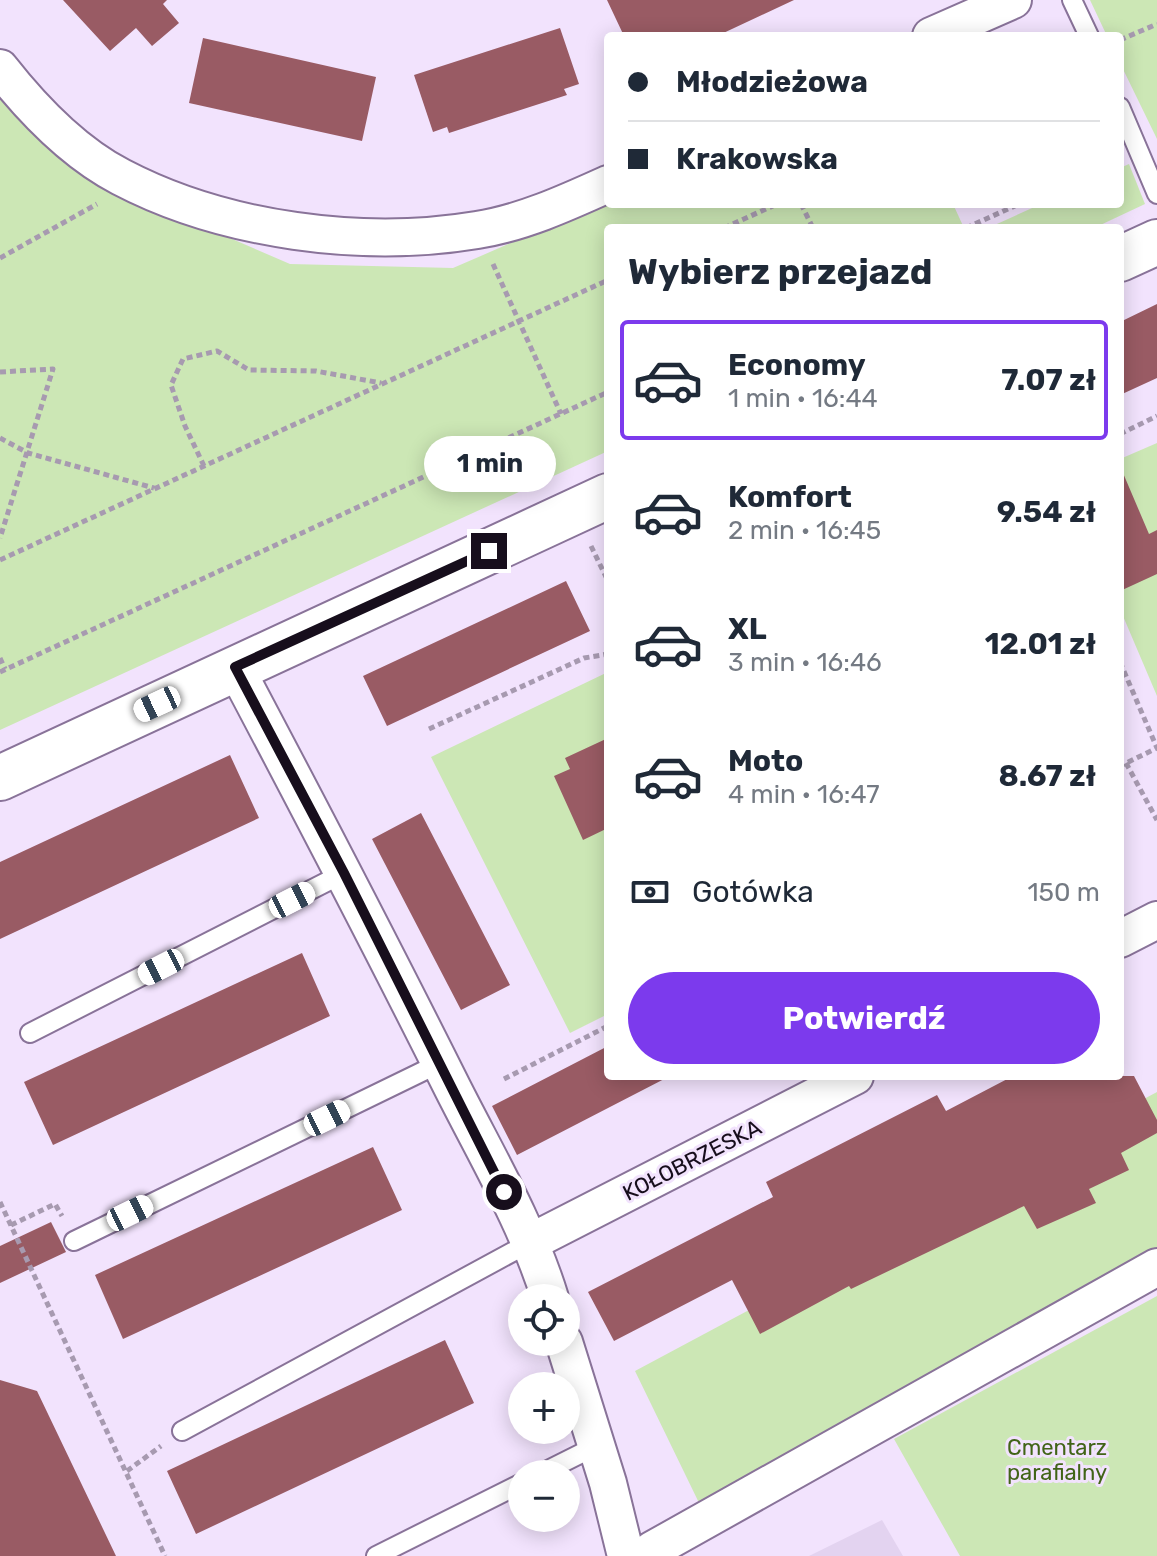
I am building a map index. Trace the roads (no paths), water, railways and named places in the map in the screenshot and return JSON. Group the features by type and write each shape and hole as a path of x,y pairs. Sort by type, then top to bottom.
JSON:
{"main road":[{"path":"1124,257 1157,242"},
{"path":"0,778 604,498"}],"street":[{"path":"949,19 1013,0"},
{"path":"0,68 58,131 91,159 122,178 232,218 314,234 369,238 430,236 478,230 513,222 604,186"},
{"path":"235,667 440,1063 529,1243 545,1284"},
{"path":"1124,937 1157,920"},
{"name":"KOŁOBRZESKA","path":"529,1243 847,1080"},
{"path":"568,1356 617,1517 639,1553 1157,1267"}],"lane":[{"path":"1072,0 1087,32"},
{"path":"1124,116 1157,194"},
{"path":"30,1033 344,873"},
{"path":"74,1241 440,1063"},
{"path":"182,1431 529,1243"},
{"path":"568,1460 596,1446"},
{"path":"376,1556 508,1490"}],"park label":[{"name":"Cmentarz parafialny","path":"1057,1460"}]}
